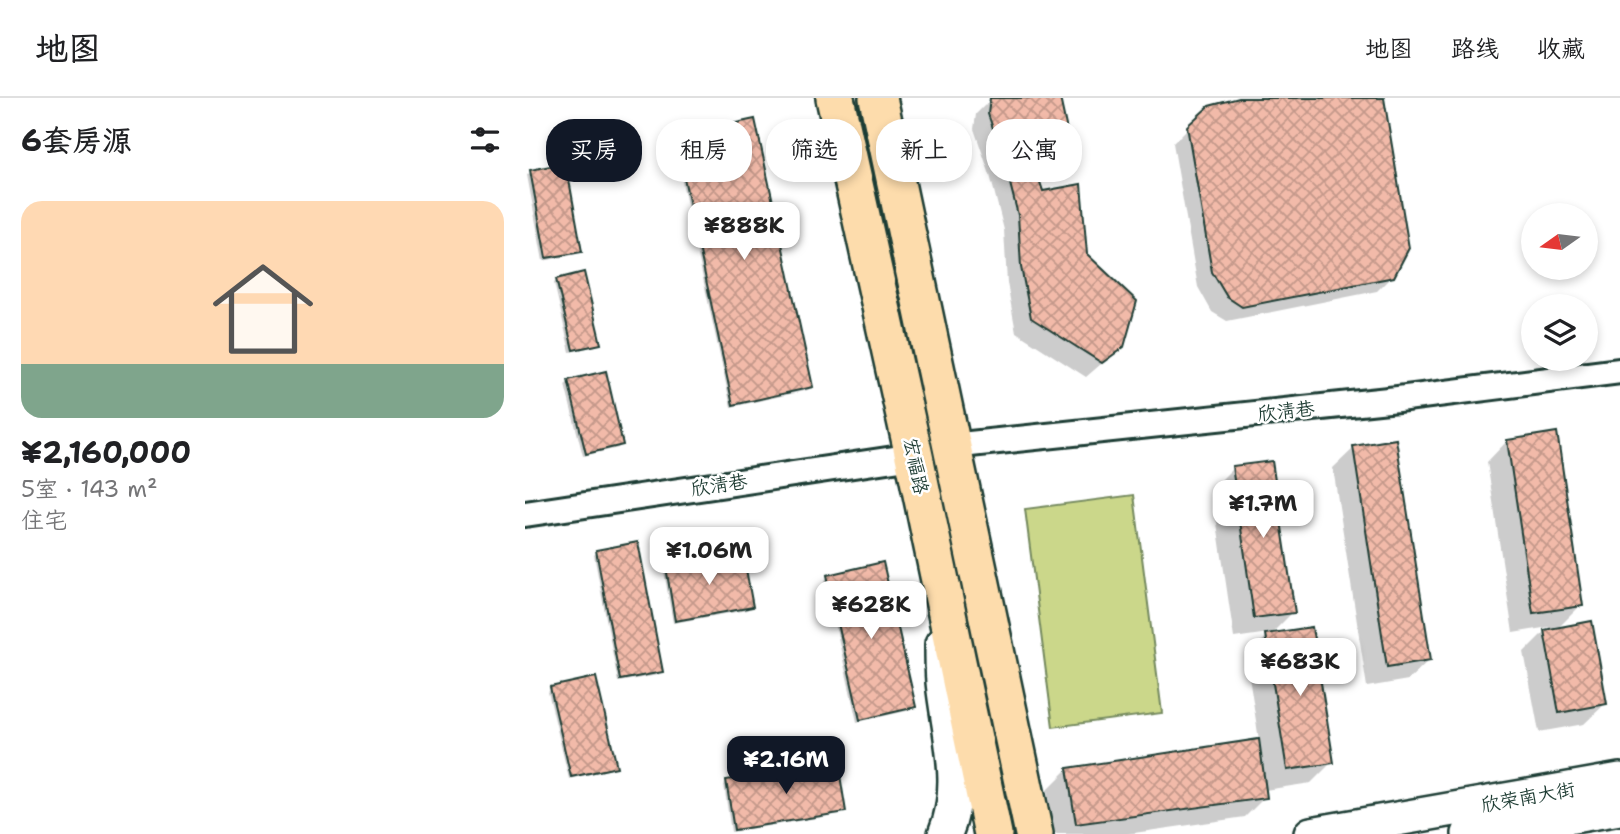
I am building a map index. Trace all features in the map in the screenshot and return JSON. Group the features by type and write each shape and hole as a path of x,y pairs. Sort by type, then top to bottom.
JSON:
{"main road":[{"name":"宏福路","path":"835,98 993,834"},
{"name":"宏福路","path":"878,98 1034,834"}],"street":[{"name":"欣清巷","path":"951,446 1398,399 1620,372"},
{"name":"欣清巷","path":"525,514 914,456"},
{"path":"939,582 943,681 956,777 952,819 945,834"},
{"name":"欣荣南大街","path":"1311,834 1620,780"},
{"name":"欣荣南大街","path":"1469,834 1620,808"}],"green space":[{"path":"1134,495 1162,713 1053,727 1025,509"}],"building":[{"path":"990,98 1060,98 1065,119 990,119"},
{"path":"1239,98 1384,98 1409,248 1394,277 1242,307 1227,297 1212,272 1187,126 1209,106"},
{"path":"755,119 766,182 769,182 813,387 733,405 685,182 752,182 752,120"},
{"path":"546,167 546,182 569,182 582,252 546,258 530,170"},
{"path":"1010,182 1040,182 1043,191 1081,184 1087,254 1137,301 1124,347 1102,363 1031,318 1021,267 1018,215"},
{"path":"584,272 601,344 573,350 556,279"},
{"path":"606,371 623,445 586,454 568,380"},
{"path":"1557,432 1583,606 1533,613 1507,440"},
{"path":"1396,439 1431,660 1387,667 1353,446"},
{"path":"1272,461 1295,613 1254,618 1232,466"},
{"path":"638,542 663,672 620,680 596,550"},
{"path":"743,553 753,607 675,621 666,567"},
{"path":"883,562 916,707 860,720 827,575"},
{"path":"1592,621 1607,704 1559,713 1544,630"},
{"path":"1312,627 1334,763 1287,770 1265,634"},
{"path":"596,677 617,767 571,777 550,687"},
{"path":"1259,739 1267,798 1076,824 1067,768"},
{"path":"838,763 846,812 734,830 726,780"}]}
